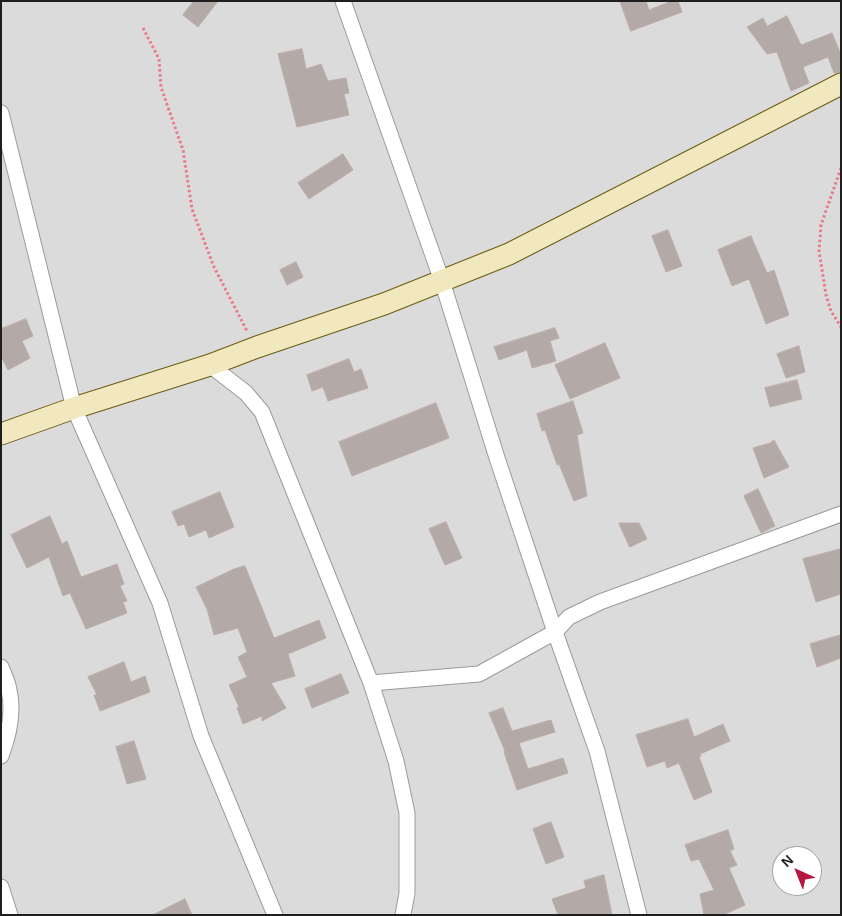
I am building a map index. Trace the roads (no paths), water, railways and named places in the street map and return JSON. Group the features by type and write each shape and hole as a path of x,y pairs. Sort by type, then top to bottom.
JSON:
{"street":[{"path":"343,1 442,281 497,458 555,632 598,751 639,915"},
{"path":"1,434 74,408 210,365 257,346 384,304 509,254 841,84"},
{"path":"1,113 74,408 160,604 201,736 275,915"},
{"path":"210,365 246,393 262,412 371,683 396,761 407,813 407,893 403,915"},
{"path":"371,683 479,674 555,632 569,617 600,602 841,514"},
{"path":"1,667 9,690 11,715 6,742 1,756"},
{"path":"1,887 10,915"}]}
